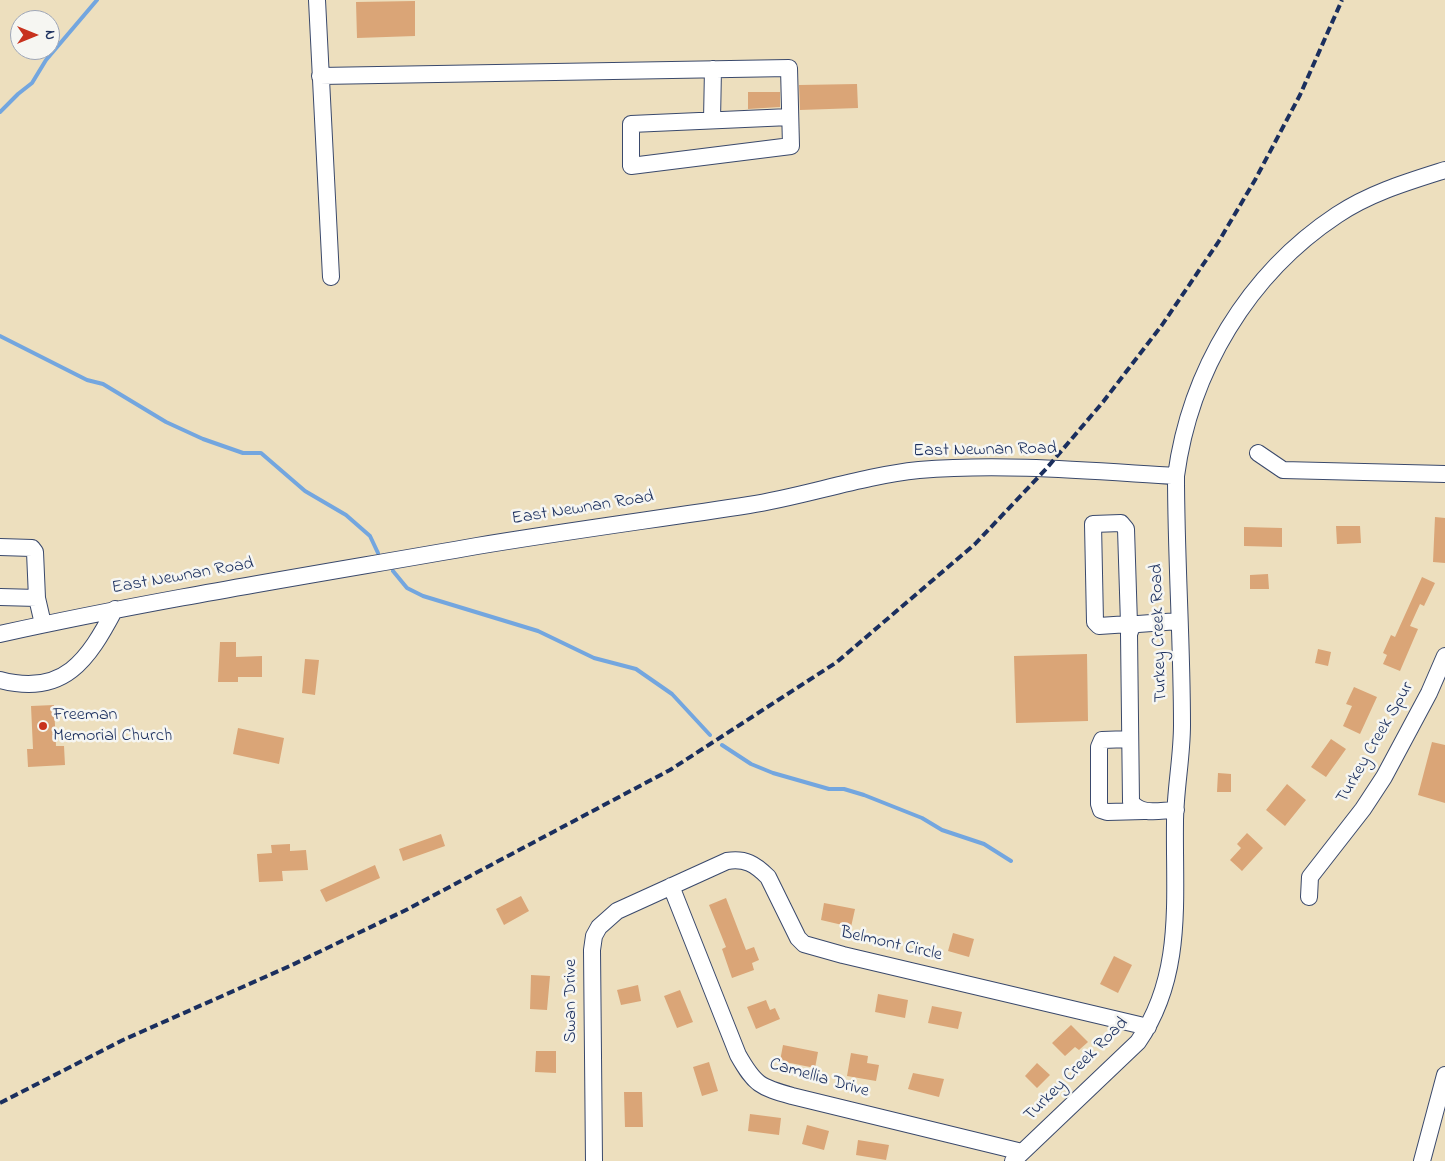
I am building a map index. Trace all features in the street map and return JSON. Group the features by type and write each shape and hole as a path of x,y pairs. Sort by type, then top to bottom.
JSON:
{"street":[{"path":"316,0 330,277"},
{"path":"320,76 789,68 791,146 631,166 631,124 790,117"},
{"path":"712,120 713,69"},
{"name":"Turkey Creek Road","path":"1017,1156 1138,1042 1148,1027 1160,1001 1174,943 1176,810 1182,728 1176,476 1182,436 1206,372 1230,324 1261,281 1305,239 1338,215 1393,186 1445,170"},
{"path":"1258,453 1283,470 1445,474"},
{"name":"East Newnan Road","path":"0,634 115,610 581,528 752,504 850,482 916,471 957,468 1046,469 1176,476"},
{"path":"1144,811 1136,808 1131,802 1128,634 1130,625 1126,529 1121,523 1093,524 1095,622 1099,626 1130,625 1179,621"},
{"path":"0,547 32,548 35,552 37,598 43,624"},
{"path":"0,597 37,598"},
{"path":"0,680 16,684 42,684 60,678 86,657 115,610"},
{"name":"Turkey Creek Spur","path":"1309,897 1310,877 1363,809 1439,688 1445,656"},
{"path":"1130,739 1102,740 1098,747 1099,804 1101,810 1107,812 1176,810"},
{"name":"Belmont Circle","path":"671,886 727,861 750,862 768,877 798,938 804,944 843,955 1148,1027"},
{"name":"Camellia Drive","path":"671,886 738,1055 750,1077 766,1088 792,1096 1017,1156"},
{"name":"Swan Drive","path":"594,1161 592,1010 594,936 607,918 617,911 671,886"},
{"path":"1422,1161 1445,1074"}],"building":[{"path":"415,1 415,36 357,38 356,2"},
{"path":"857,84 858,108 800,110 799,85"},
{"path":"748,92 780,92 780,107 748,109"},
{"path":"1435,517 1445,518 1445,563 1433,562"},
{"path":"1336,526 1360,526 1361,543 1337,544"},
{"path":"1244,527 1282,528 1282,547 1244,546"},
{"path":"1268,574 1269,589 1250,589 1250,575"},
{"path":"1422,577 1435,583 1424,606 1420,604 1410,626 1418,629 1400,671 1383,664 1387,655 1383,653 1391,635 1395,637"},
{"path":"220,642 236,642 236,657 262,656 262,677 238,677 238,682 218,682"},
{"path":"1318,649 1331,652 1328,666 1315,663"},
{"path":"1087,654 1088,721 1016,723 1014,656"},
{"path":"305,659 319,660 315,695 302,693"},
{"path":"1354,687 1377,697 1360,734 1343,726 1352,706 1346,704"},
{"name":"Freeman Memorial Church","path":"54,705 56,746 64,746 65,765 28,767 27,749 33,749 31,706"},
{"path":"238,728 284,738 279,764 233,754"},
{"path":"1331,739 1346,749 1326,777 1311,767"},
{"path":"1432,742 1445,745 1445,803 1418,795"},
{"path":"1218,773 1231,774 1231,792 1217,792"},
{"path":"1287,784 1306,800 1285,826 1266,810"},
{"path":"1247,833 1263,848 1242,871 1230,860 1241,848 1237,844"},
{"path":"441,834 445,846 403,861 399,849"},
{"path":"290,844 290,851 306,850 308,870 282,871 283,881 259,882 257,854 272,853 271,845"},
{"path":"375,865 380,878 326,902 320,890"},
{"path":"521,896 529,911 504,925 496,909"},
{"path":"726,898 746,950 754,947 759,960 752,963 754,970 732,978 722,949 726,947 709,905"},
{"path":"824,903 855,909 851,927 821,920"},
{"path":"953,933 974,939 969,957 948,951"},
{"path":"1114,956 1132,965 1118,993 1100,984"},
{"path":"531,975 550,976 547,1010 530,1009"},
{"path":"638,985 641,1001 621,1005 617,990"},
{"path":"680,990 693,1022 677,1028 664,996"},
{"path":"878,994 908,1000 905,1018 875,1012"},
{"path":"766,1000 770,1010 775,1008 780,1019 756,1029 747,1007"},
{"path":"932,1006 962,1012 958,1029 928,1023"},
{"path":"1071,1025 1088,1042 1079,1050 1075,1047 1065,1056 1052,1043"},
{"path":"783,1045 818,1052 815,1068 780,1061"},
{"path":"536,1051 556,1051 556,1073 535,1072"},
{"path":"851,1053 868,1056 867,1063 879,1065 876,1081 847,1076"},
{"path":"709,1062 718,1091 702,1096 693,1067"},
{"path":"1037,1063 1050,1075 1037,1088 1025,1076"},
{"path":"913,1073 944,1079 939,1097 908,1089"},
{"path":"624,1092 642,1092 643,1127 625,1127"},
{"path":"750,1114 781,1118 779,1135 748,1131"},
{"path":"807,1125 829,1131 824,1150 802,1144"},
{"path":"858,1140 889,1145 886,1160 856,1155"}],"waterway":[{"path":"0,112 32,83 46,60 97,0"},
{"path":"0,336 87,380 103,384 166,422 203,439 243,453 261,453 305,491 346,515 370,536 378,553"},
{"path":"393,571 407,588 423,596 538,631 594,658 636,669 672,694 710,735"},
{"path":"722,745 751,764 773,773 829,789 844,789 864,795 922,818 942,830 984,844 1011,861"}],"railway":[{"path":"0,1103 123,1040 292,965 408,909 670,770 837,662 975,544 1046,469 1103,402 1162,325 1219,241 1255,180 1300,95 1342,0"}],"place":[{"name":"Freeman Memorial Church","path":"43,726"}]}
